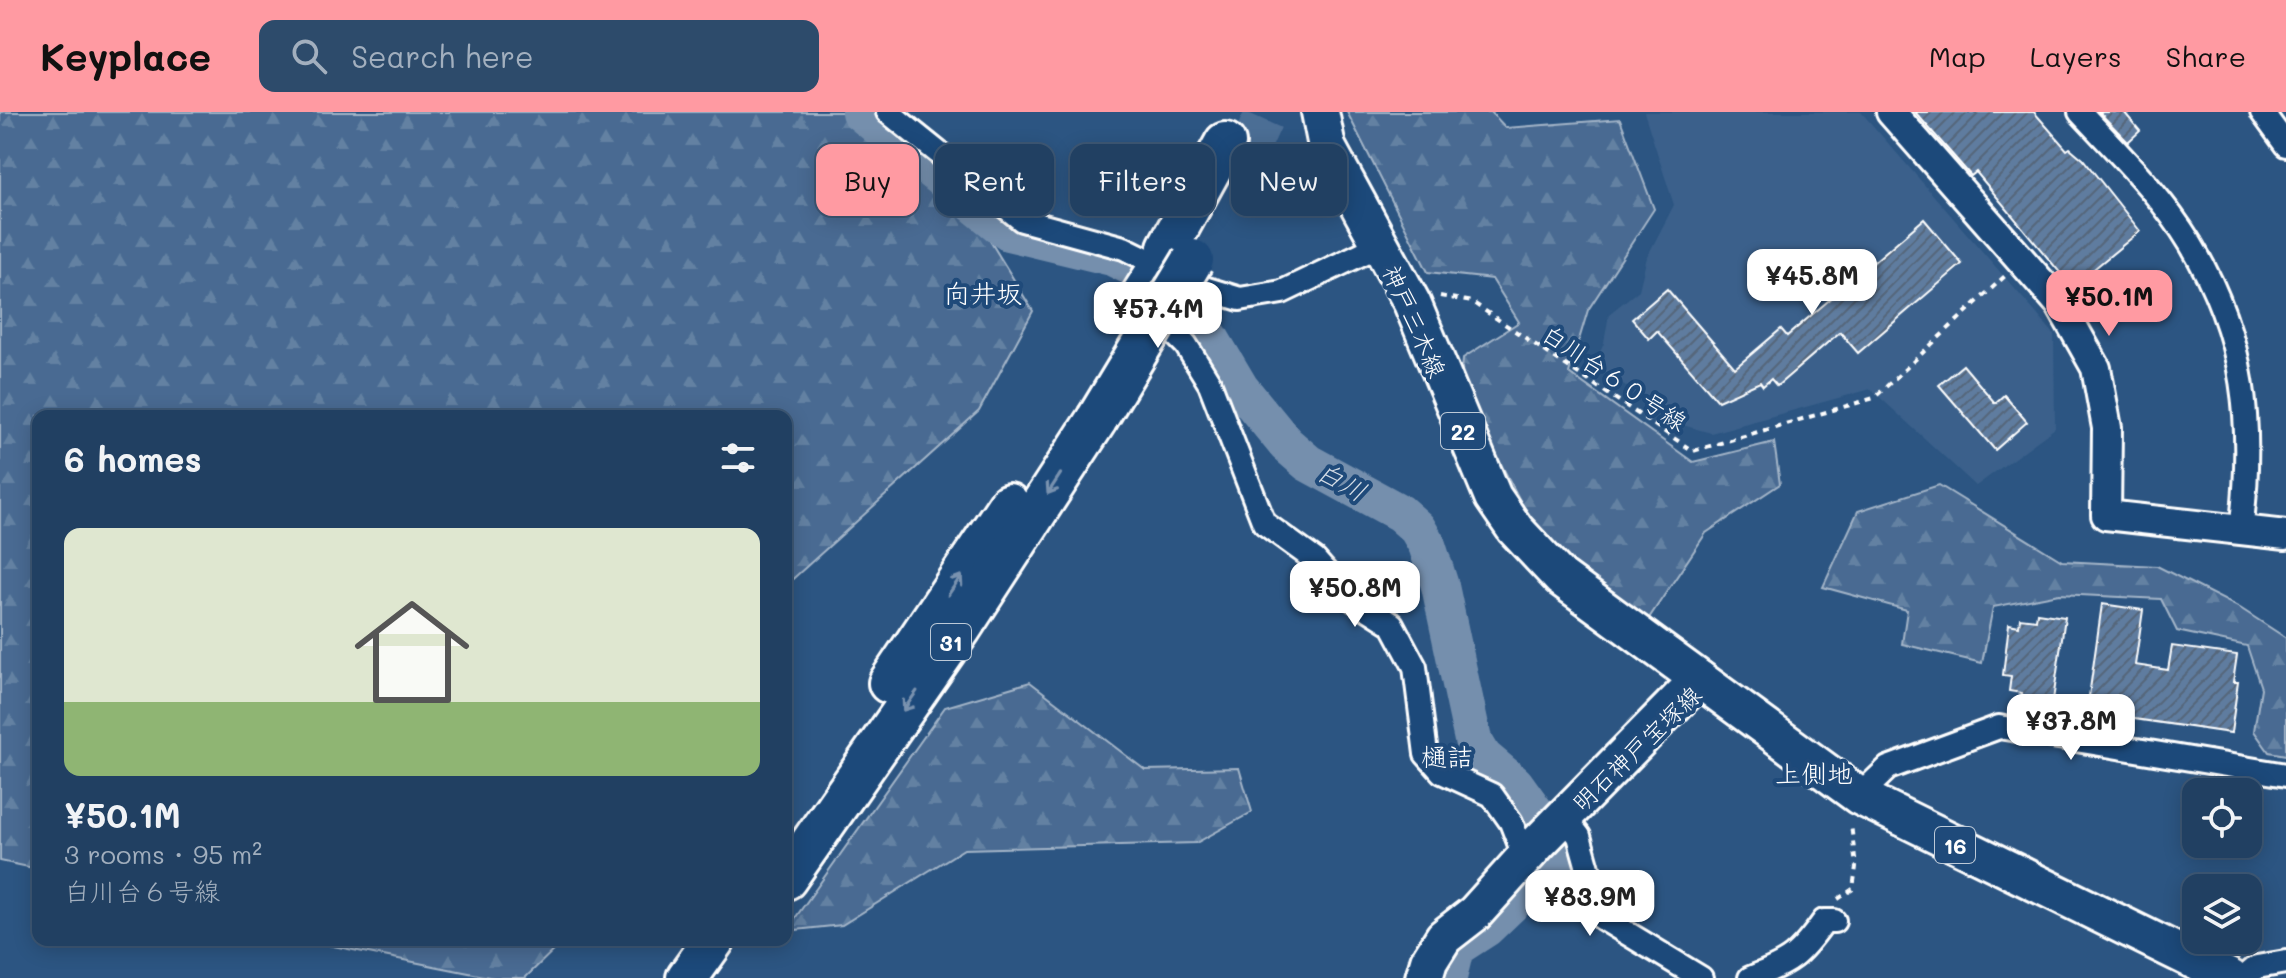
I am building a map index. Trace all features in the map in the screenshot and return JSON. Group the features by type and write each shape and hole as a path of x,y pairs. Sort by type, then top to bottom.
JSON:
{"highway":[{"name":"31","path":"792,855 961,628 1086,412 1171,256 1231,157"},
{"path":"687,978 710,946"},
{"path":"718,978 740,946"}],"main road":[{"name":"神戸三木線","path":"1320,112 1327,147 1412,303 1493,497 1515,529 1586,599 1699,679"},
{"name":"明石神戸宝塚線","path":"1424,978 1429,961 1444,937 1475,913 1531,850 1699,679 1852,791 2230,978"}],"street":[{"path":"888,112 1022,220 1124,248 1171,256 1207,289 1240,299 1282,292 1380,245"},
{"path":"1891,112 2060,304 2096,368 2107,428 2106,515 2286,535"},
{"path":"2080,112 2137,175 2189,241 2228,316 2245,393 2249,469 2241,531"},
{"path":"2262,112 2286,145"},
{"path":"1171,256 1133,292 1186,345 1210,384 1264,523 1315,560 1346,595 1392,624 1415,667 1426,754 1442,772 1492,795 1531,850"},
{"path":"1852,791 1888,768 1999,727 2286,775"},
{"path":"1565,818 1579,836 1602,918 1701,978"},
{"path":"1750,978 1786,964 1829,921"},
{"path":"2244,978 2257,967 2286,962"}],"path":[{"name":"白川台６０号線","path":"1472,302 1693,451 1874,398 2022,261"},
{"path":"1829,921 1834,902 1853,889 1856,867 1852,791"}],"shaded area":[{"path":"1644,112 1861,112 2054,334 2055,428 1976,486 1871,389 1711,433 1679,424 1595,364 1604,343 1609,314 1639,290 1647,257 1674,205"}],"green space":[{"path":"0,112 843,112 883,144 816,144 816,216 919,216 919,173 935,185 935,216 976,218 1033,311 979,411 792,580 792,410 32,410 32,868 0,861"},
{"path":"1347,112 1491,112 1506,128 1620,119 1654,209 1588,310 1569,373 1693,462 1774,442 1780,484 1706,533 1649,618 1583,573 1527,514 1461,387 1463,358 1519,322 1492,279 1428,272"},
{"path":"1939,485 2062,561 2157,566 2240,608 2286,638 2286,755 2269,752 2254,731 2261,688 2247,646 2177,631 2161,599 2059,594 1993,607 1982,663 1902,644 1907,610 1823,587 1858,511"},
{"path":"1030,682 1145,770 1239,768 1252,812 1196,843 964,849 842,925 792,930 792,923 945,707"},
{"path":"333,946 558,946 525,978 494,978"}],"building":[{"path":"1915,112 2034,112 2067,150 2070,148 2083,159 2140,231 2072,287 1976,172 1971,176"},
{"path":"2099,112 2124,112 2140,131 2128,142"},
{"path":"1924,219 1962,264 1858,353 1840,332 1777,386 1771,379 1763,386 1760,382 1718,401 1657,331 1649,339 1632,319 1667,289 1735,368 1781,329 1787,336"},
{"path":"1963,365 1995,403 2004,395 2027,422 1995,450 1939,385"},
{"path":"2102,604 2143,610 2135,665 2168,670 2172,646 2237,655 2233,682 2238,682 2231,733 2127,718 2125,732 2085,725"},
{"path":"2037,613 2065,617 2050,721 2019,716 2022,693 2009,691 2011,676 2003,675 2009,624 2019,626 2020,618 2036,620"}],"waterway":[{"name":"白川","path":"860,112 1008,232 1112,257 1174,288 1202,324 1240,388 1286,444 1308,463 1400,513 1417,528 1427,545 1440,586 1473,740 1483,757 1515,784 1558,844 1555,862 1486,928 1455,948 1448,978"}],"tunnel":[{"path":"1251,144 1266,112"}],"district":[{"name":"向井坂","path":"983,293"},
{"name":"樋詰","path":"1447,756"},
{"name":"上側地","path":"1814,773"}]}
